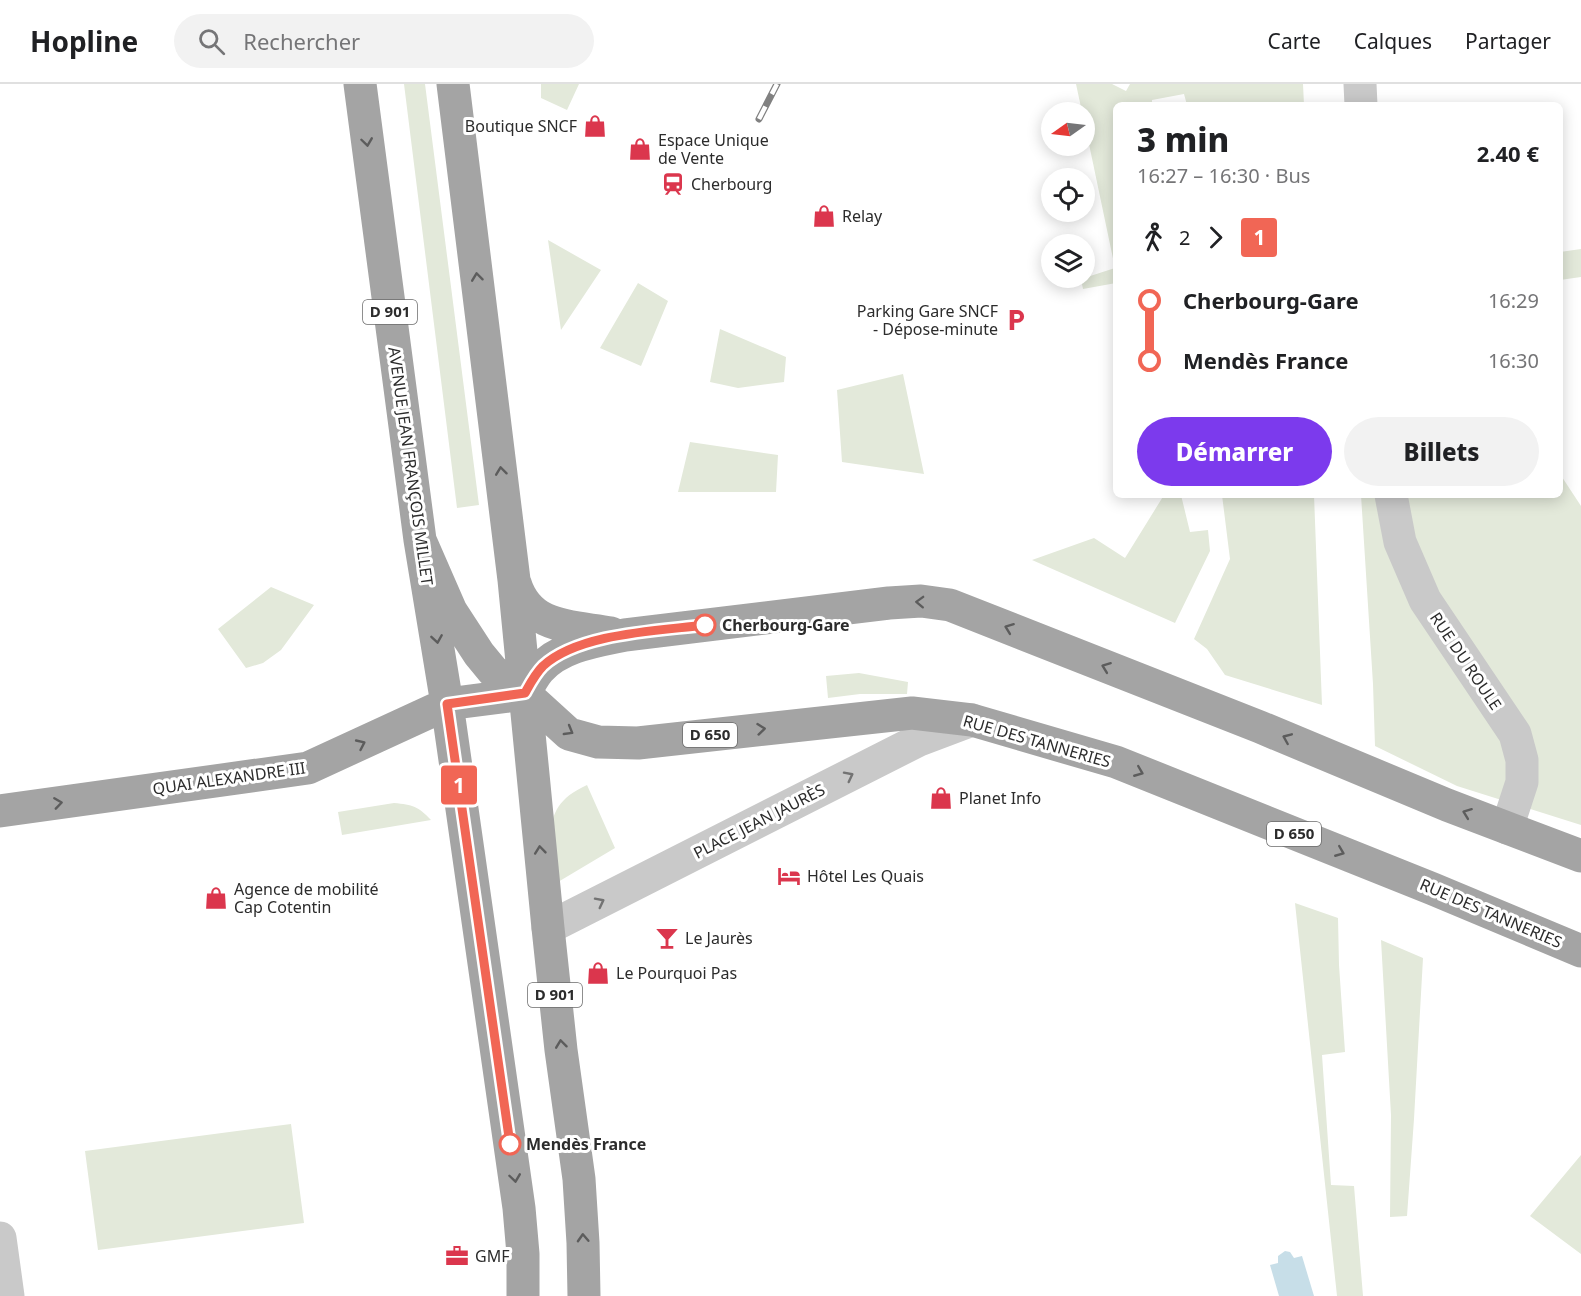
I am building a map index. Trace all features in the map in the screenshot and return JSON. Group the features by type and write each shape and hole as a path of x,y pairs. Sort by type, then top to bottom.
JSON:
{"main road":[{"name":"AVENUE JEAN FRANÇOIS MILLET","path":"360,84 420,540 447,704"},
{"name":"D 901","path":"453,84 514,580 561,1050 579,1179 584,1296"},
{"name":"RUE DES TANNERIES","path":"420,540 451,611 493,671 525,693 569,734 598,742 638,743 912,713 972,720 1116,762 1581,951"},
{"path":"514,580 519,596 533,612 546,620 561,626 625,635"},
{"path":"525,693 541,668 564,651 587,643 625,635 890,603 921,601 950,605 1260,727 1447,805 1581,856"},
{"name":"QUAI ALEXANDRE III","path":"0,811 308,768 447,704 525,693"},
{"name":"D 901","path":"447,704 519,1208 523,1254 523,1296"}],"street":[{"path":"1360,84 1361,102"},
{"name":"RUE DU ROULE","path":"1392,498 1400,542 1425,600 1515,734 1522,760 1522,782 1507,828"},
{"name":"PLACE JEAN JAURÈS","path":"548,928 920,740 972,720"},
{"path":"0,1238 8,1296"}],"green space":[{"path":"404,84 425,84 479,505 457,508"},
{"path":"541,84 579,84 567,110 541,98"},
{"path":"1076,84 1112,84 1126,91 1130,84 1303,84 1304,102 1186,102 1184,94 1152,100 1152,102 1113,102 1113,258 1092,156 1095,156 1095,102 1080,102"},
{"path":"548,240 601,270 561,330"},
{"path":"1581,249 1581,277 1563,280 1563,252"},
{"path":"1113,269 1113,284 1095,287 1095,274"},
{"path":"638,283 668,301 641,366 600,348"},
{"path":"720,329 786,357 784,382 738,388 710,382"},
{"path":"903,374 924,474 842,462 837,390"},
{"path":"690,442 778,455 776,492 678,492"},
{"path":"1563,479 1581,506 1581,825 1457,786 1375,746 1361,498 1563,498"},
{"path":"1162,498 1182,498 1190,532 1208,530 1210,551 1175,623 1032,560 1094,538 1125,558"},
{"path":"1222,498 1314,498 1322,705 1225,675 1207,649 1194,639 1230,559"},
{"path":"271,587 314,605 281,650 263,663 246,668 218,629"},
{"path":"859,673 908,682 907,694 860,694 828,698 826,676"},
{"path":"587,785 615,848 558,882 552,838 555,814 561,803"},
{"path":"394,803 415,807 431,820 342,835 338,812"},
{"path":"1295,903 1338,918 1345,1052 1322,1055 1331,1185 1354,1186 1363,1296 1337,1296"},
{"path":"1381,940 1423,958 1407,1216 1390,1217 1391,1115"},
{"path":"291,1124 304,1223 98,1250 85,1151"},
{"path":"1581,1155 1581,1254 1530,1216"}],"water":[{"path":"1285,1251 1290,1252 1294,1258 1302,1256 1314,1296 1279,1296 1270,1265 1278,1263 1278,1256"}],"railway":[{"path":"759,119 777,84"}],"bus line":[{"name":"1","path":"510,1144 447,704 525,693 533,678 550,660 564,651 587,643 625,635 705,625"}],"place":[{"name":"Boutique SNCF","path":"595,126"},
{"name":"Espace Unique de Vente","path":"640,149"},
{"name":"Cherbourg","path":"673,184"},
{"name":"Relay","path":"824,216"},
{"name":"Parking Gare SNCF - Dépose-minute","path":"1016,320"},
{"name":"Cherbourg-Gare","path":"705,625"},
{"name":"Planet Info","path":"941,798"},
{"name":"Hôtel Les Quais","path":"789,876"},
{"name":"Agence de mobilité Cap Cotentin","path":"216,898"},
{"name":"Le Jaurès","path":"667,938"},
{"name":"Le Pourquoi Pas","path":"598,973"},
{"name":"Mendès France","path":"510,1144"},
{"name":"GMF","path":"457,1256"}]}
